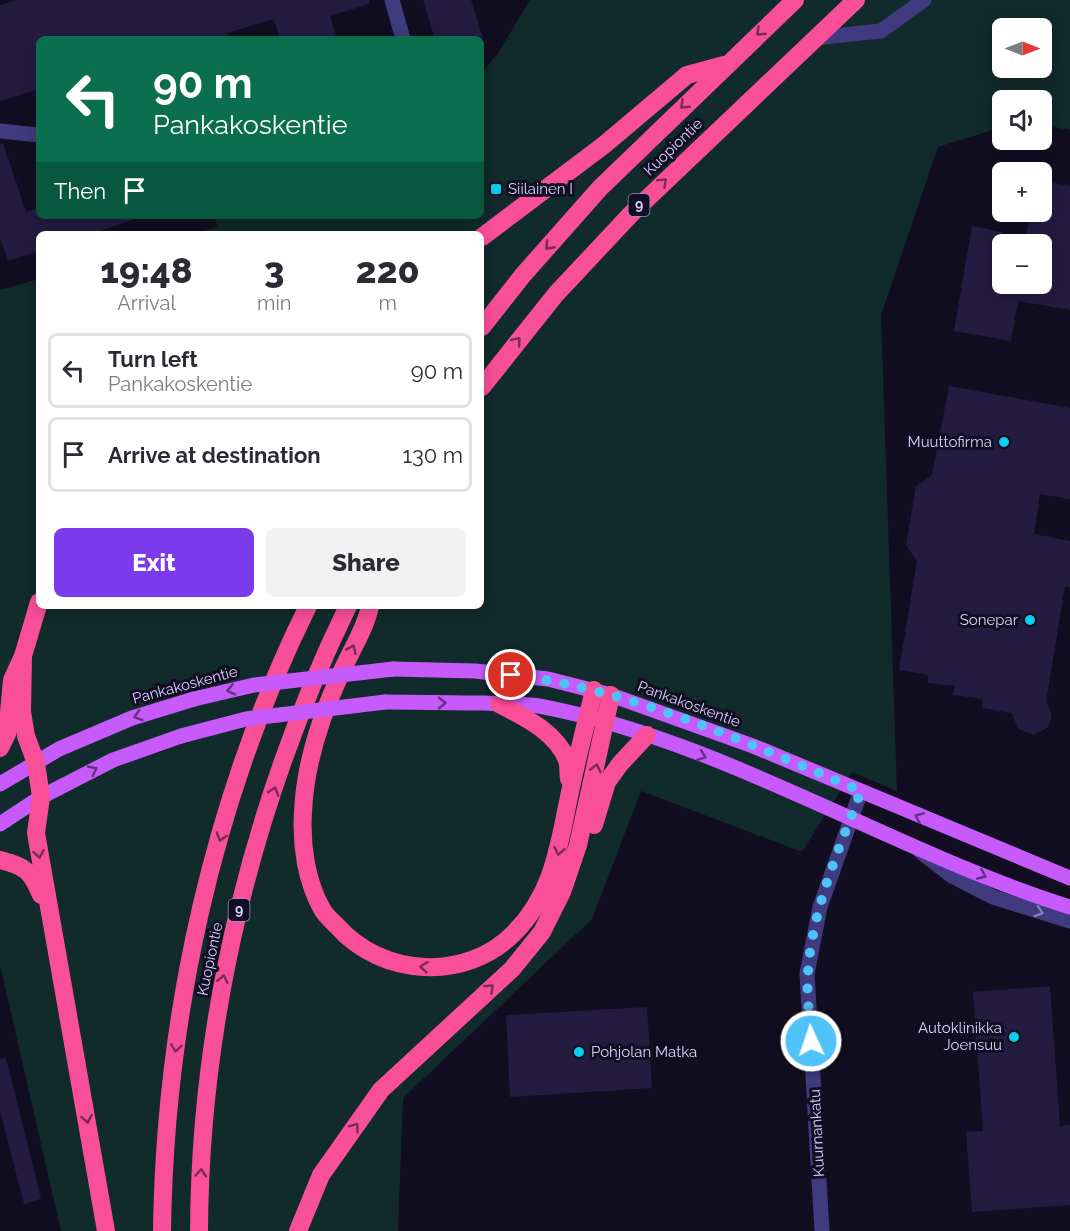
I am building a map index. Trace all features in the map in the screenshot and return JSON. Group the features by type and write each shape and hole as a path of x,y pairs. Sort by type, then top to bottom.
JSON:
{"highway":[{"name":"Kuopiontie","path":"484,324 523,275 600,188 726,64 795,0"},
{"name":"Kuopiontie","path":"484,384 556,294 631,214 856,0"},
{"path":"484,235 604,145 687,75 726,64"},
{"path":"0,748 7,734 12,680 23,656 37,609"},
{"name":"Kuopiontie","path":"162,1231 172,1074 187,974 207,885 246,753 291,641 307,609"},
{"name":"Kuopiontie","path":"199,1231 199,1194 209,1076 222,982 243,892 282,764 327,650 347,609"},
{"path":"369,609 336,683 313,746 303,812 306,867 322,910 349,940 379,958 426,969 461,965 491,953 515,933 539,900 555,867 587,718 602,692"},
{"path":"23,656 22,712 26,736 36,763 41,796 36,833 106,1231"},
{"path":"298,1231 321,1175 381,1090 512,969 542,932 562,892 578,845 606,723 602,692"},
{"path":"499,704 534,722 554,740 568,761 570,793"},
{"path":"578,845 593,829 607,782 647,735"},
{"path":"0,860 20,865 35,880 50,916"}],"main road":[{"name":"Pankakoskentie","path":"0,784 60,749 132,718 194,699 254,685 393,669 475,671 548,679 602,692 753,746 1070,878"},
{"path":"0,824 41,796 113,760 181,736 246,719 385,702 537,706 647,735 768,783 999,882 1070,906"}],"street":[{"path":"392,0 403,36"},
{"path":"814,38 880,31 924,0"},
{"path":"0,130 36,135"},
{"name":"Kuurnankatu","path":"822,1231 807,974 820,907 861,791"},
{"path":"913,847 952,876 993,897 1070,921"}],"green space":[{"path":"530,0 1070,0 1070,130 1052,127 1052,90 992,90 992,130 938,147 881,315 897,791 852,772 802,852 641,791 592,919 403,1098 398,1231 61,1231 0,965 0,290 36,280 36,609 484,609 484,231 204,231 217,227 216,219 484,219 484,70 498,53"}],"building":[{"path":"17,0 369,0 369,4 330,16 336,35 332,36 279,36 274,19 227,33 228,36 36,36 36,90 0,101 0,5"},
{"path":"423,0 471,0 482,36 434,36"},
{"path":"3,143 26,212 36,209 36,219 135,219 99,231 36,231 36,252 8,261 0,238 0,144"},
{"path":"1052,183 1070,186 1070,310 1018,301 1011,341 954,331 972,226 1002,232 1002,234 992,234 992,294 1052,294 1052,234 1027,234 1028,222 1052,222"},
{"path":"949,386 1070,408 1070,499 1040,494 1034,534 1070,541 1070,587 1065,586 1046,702 1051,712 1051,720 1047,728 1034,735 1018,729 1012,713 982,708 983,699 953,695 955,686 928,683 928,675 899,670 917,561 906,545 916,486 932,475"},
{"path":"1050,986 1060,1126 1070,1125 1070,1205 972,1212 966,1132 983,1131 973,992"},
{"name":"Pohjolan Matka","path":"647,1007 652,1088 510,1097 506,1015"},
{"path":"6,1058 41,1199 24,1204 0,1110 0,1059"}],"place":[{"name":"Siilainen I","path":"496,189"},
{"name":"Muuttofirma","path":"1004,442"},
{"name":"Sonepar","path":"1030,620"},
{"name":"Autoklinikka Joensuu","path":"1014,1037"},
{"name":"Pohjolan Matka","path":"579,1052"}],"route":[{"path":"511,675 548,679 645,706 753,746 861,791 820,907 811,945 807,974 811,1041"}]}
